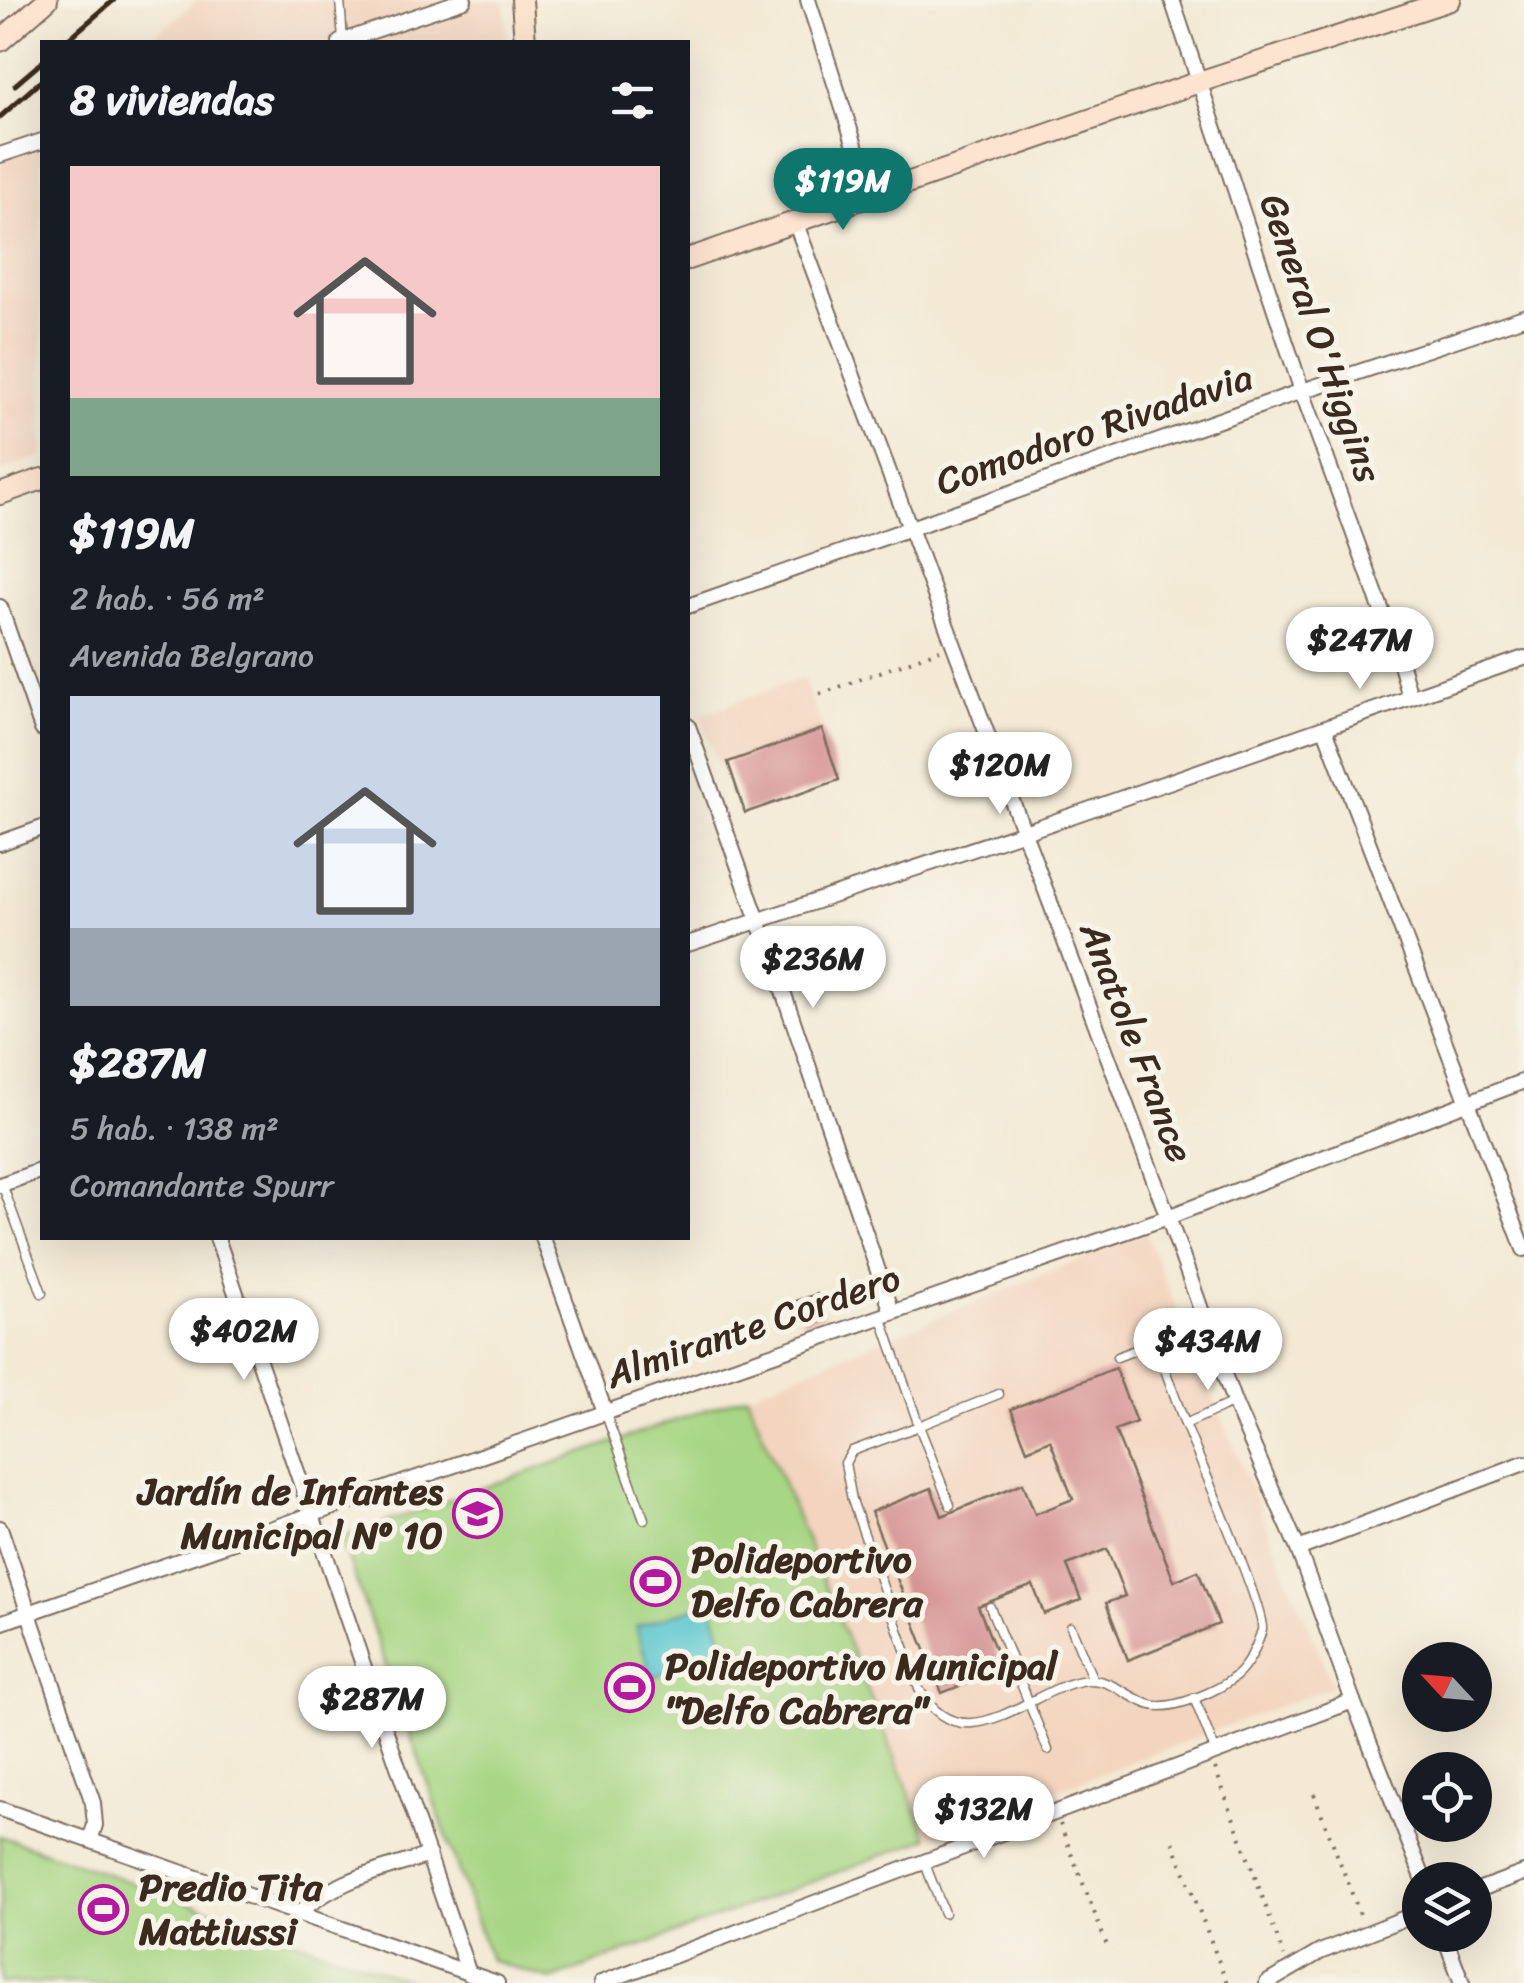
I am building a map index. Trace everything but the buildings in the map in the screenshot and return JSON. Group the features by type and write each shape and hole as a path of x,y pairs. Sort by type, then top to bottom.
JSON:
{"street":[{"path":"0,41 47,0"},
{"path":"347,40 464,0"},
{"path":"522,0 525,40"},
{"path":"808,0 871,196"},
{"name":"General O'Higgins","path":"1172,0 1302,391 1410,697"},
{"path":"690,258 1199,82 1450,0"},
{"path":"0,154 40,141"},
{"name":"Anatole France","path":"796,224 1234,1402 1298,1550 1417,1862"},
{"name":"Comodoro Rivadavia","path":"690,605 1524,317"},
{"path":"0,494 40,480"},
{"path":"0,607 40,722"},
{"path":"690,943 1326,729 1524,658"},
{"path":"1326,729 1524,1249"},
{"path":"690,732 758,920 887,1314"},
{"path":"0,843 40,829"},
{"name":"Almirante Cordero","path":"0,1622 1168,1216 1524,1081"},
{"path":"1,1185 40,1171"},
{"path":"218,1240 469,1974"},
{"path":"543,1240 604,1412"},
{"path":"1298,1550 1524,1463"},
{"path":"0,1528 94,1804 96,1826 90,1840"},
{"path":"601,1983 1353,1701"},
{"path":"0,1809 497,1983"},
{"path":"299,1913 320,1893 429,1855"},
{"path":"1492,1885 1524,1873"},
{"path":"1266,1983 1320,1952 1402,1920"},
{"path":"1450,1952 1462,1983"}],"lane":[{"path":"340,0 341,40"},
{"path":"1,1185 42,1293"},
{"path":"887,1314 919,1426 950,1505"},
{"path":"999,1394 852,1451 844,1463 852,1500 920,1689 942,1714 970,1724 983,1723 1093,1680 1151,1705 1176,1706 1232,1680 1240,1672 1250,1658 1263,1618 1157,1348 1148,1345 1118,1357"},
{"path":"1185,1424 1234,1402"},
{"path":"604,1412 644,1519"},
{"path":"990,1606 1048,1750"},
{"path":"1071,1626 1093,1680"},
{"path":"1194,1698 1212,1751"},
{"path":"924,1861 944,1913"}],"path":[{"path":"820,694 954,645"},
{"path":"1212,1751 1290,1970"},
{"path":"1314,1794 1368,1934"},
{"path":"1055,1810 1108,1948"},
{"path":"1173,1842 1227,1983"}],"shaded area":[{"path":"198,0 504,0 507,40 148,40"},
{"path":"40,130 40,457 0,471 0,163"},
{"path":"804,678 822,729 718,766 700,715"},
{"path":"1145,1233 1333,1686 928,1838 747,1395"}],"green space":[{"name":"Polideportivo Municipal \"Delfo Cabrera\"","path":"747,1395 928,1838 551,1980 490,1960 341,1538"},
{"name":"Predio Tita Mattiussi","path":"0,1836 417,1983 0,1983"}],"water":[{"path":"711,1602 727,1652 652,1677 636,1627"}],"railway":[{"path":"67,40 114,0"},
{"path":"15,85 40,64"},
{"path":"0,117 40,82"}],"place":[{"name":"Jardín de Infantes Municipal Nº 10","path":"478,1513"},
{"name":"Polideportivo Delfo Cabrera","path":"656,1581"},
{"name":"Polideportivo Municipal \"Delfo Cabrera\"","path":"630,1688"},
{"name":"Predio Tita Mattiussi","path":"104,1909"}]}
